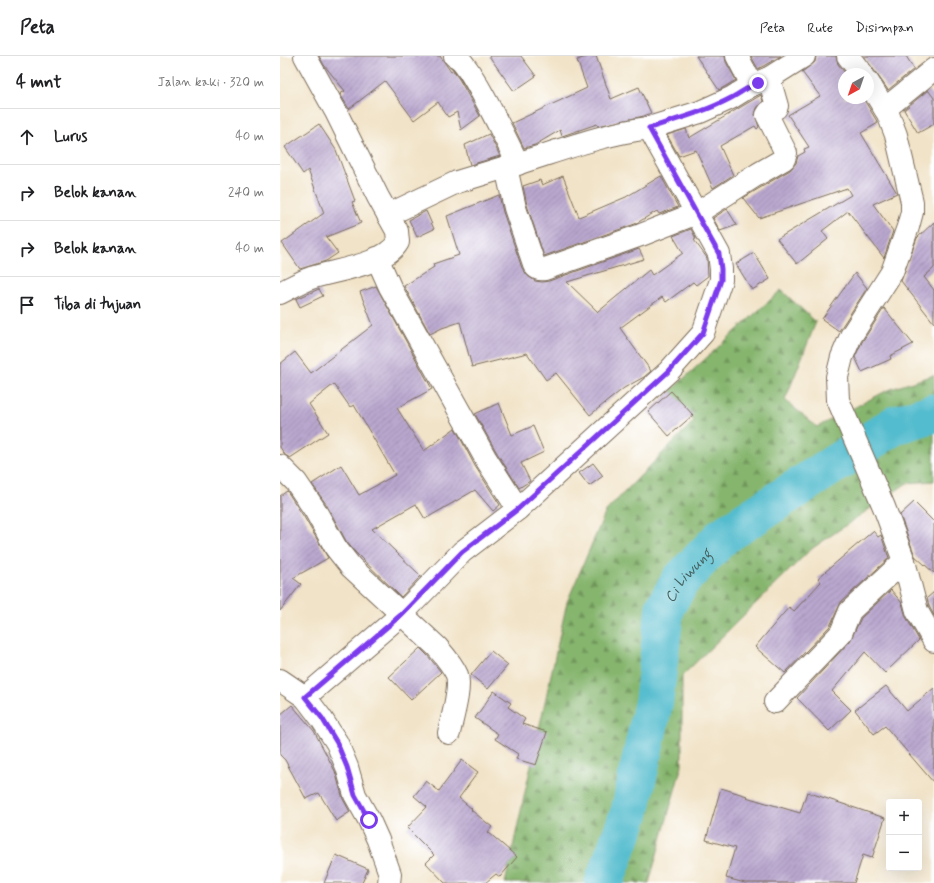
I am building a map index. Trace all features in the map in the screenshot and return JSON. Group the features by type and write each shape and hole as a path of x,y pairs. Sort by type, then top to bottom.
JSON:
{"street":[{"path":"280,293 309,279 354,267 377,258 391,251 398,242 397,231 324,89 305,56"},
{"path":"455,56 458,57 463,63 499,124 512,165 515,208 534,264 541,270 605,248 697,213 784,159 786,153 767,115 778,106 760,81 737,56"},
{"path":"388,215 457,182 596,139 649,128 700,112 731,98 804,56"},
{"path":"848,56 857,68"},
{"path":"885,109 934,69"},
{"path":"874,92 888,114 896,135 912,202 912,212 892,272 851,336 842,357 838,377 838,400 884,507 904,562 917,612 934,641"},
{"path":"389,883 390,874 378,840 355,795 347,767 337,743 322,718 289,690 402,614 462,552 518,509 669,371 703,333 721,280 719,254 649,128"},
{"path":"377,258 390,287 486,459 518,509"},
{"path":"280,466 288,486 315,510 336,548 351,567 437,647 449,661 457,675 457,695 449,733"},
{"path":"775,702 840,633 850,611 904,562"}],"green space":[{"path":"781,290 816,322 785,400 817,427 888,390 934,375 934,481 907,483 810,550 682,676 682,765 649,883 505,883 567,602 606,511 694,421 670,391"}],"building":[{"path":"319,56 440,56 451,72 453,71 459,79 480,116 461,130 457,112 448,117 438,102 414,120 385,81 349,109 340,94 345,91 324,65"},
{"path":"489,56 521,56 536,76 514,91"},
{"path":"589,56 596,56 611,99 639,87 651,113 644,116 598,126 597,124 562,136 560,130 535,145 524,148 512,123 587,88 577,60"},
{"path":"696,56 725,56 726,62 736,80 719,90"},
{"path":"751,56 781,56 758,69"},
{"path":"816,56 836,56 838,64 841,68 838,68 838,104 867,104 878,123 861,133 897,193 873,204 893,231 884,258 848,211 822,231 828,239 797,264 777,239 851,195 847,188 759,218 743,198 790,170 796,163 798,156 805,152 804,149 809,147 788,115 820,96 802,72 815,62"},
{"path":"864,56 906,56 914,69 888,90 874,68"},
{"path":"928,90 934,98 934,124 918,133 904,110"},
{"path":"761,95 763,101 757,108 755,115 759,127 757,129 755,126 720,146 733,175 713,188 696,150 679,156 667,135 686,129 689,138"},
{"path":"319,124 336,150 355,201 352,202 361,223 326,237 338,253 326,261 300,269 282,243 324,213 308,170 303,174 285,147"},
{"path":"489,134 500,156 470,165 465,145"},
{"path":"563,176 579,217 626,197 661,176 678,207 659,214 657,211 635,224 544,256 527,205 523,186 540,180 542,185"},
{"path":"499,195 503,212 522,268 528,276 535,281 549,281 639,249 644,259 567,282 598,312 649,270 652,275 683,253 673,236 691,229 696,239 694,240 707,258 708,276 696,285 693,282 666,302 662,297 620,328 651,371 644,377 624,388 590,415 556,373 546,380 527,353 472,367 460,322 430,334 404,286 434,267 433,264 459,255 447,216"},
{"path":"727,209 737,225 720,231 713,218"},
{"path":"426,211 434,229 417,237 409,220"},
{"path":"934,222 934,268 924,277 934,290 934,323 901,281 917,238"},
{"path":"754,253 770,279 752,290 736,264"},
{"path":"855,273 867,288 839,331 822,319"},
{"path":"376,286 432,389 397,408 424,451 455,428 475,466 500,505 493,511 475,490 425,519 416,504 372,529 421,576 401,597 355,552 346,541 326,504 312,484 341,465 359,495 395,475 354,405 350,407 334,384 309,404 328,433 290,458 285,455 280,447 280,364 295,352 311,373 373,325 360,292"},
{"path":"319,289 323,296 300,307 296,299"},
{"path":"884,308 913,344 890,356 891,359 862,372 855,357 862,342"},
{"path":"671,391 693,415 669,436 648,412"},
{"path":"499,403 512,435 533,426 544,452 521,463 530,481 519,488 475,414"},
{"path":"593,463 603,476 589,486 579,473"},
{"path":"287,491 328,558 293,578 301,584 280,611 280,496"},
{"path":"914,502 934,522 934,573 915,556 900,515"},
{"path":"873,531 878,537 881,535 889,558 841,602 830,626 785,673 755,647 789,607 794,611 821,582 818,578"},
{"path":"891,590 902,603 906,617 919,640 885,673 865,652 832,691 851,710 829,731 797,698 850,641 861,618"},
{"path":"934,592 934,616 927,598"},
{"path":"420,648 441,672 411,700 389,677"},
{"path":"491,651 508,665 488,689 471,675"},
{"path":"886,686 907,711 934,688 934,783 885,726 874,734 855,710"},
{"path":"494,691 511,703 508,707 525,719 522,724 547,732 536,765 516,759 518,754 495,739 498,734 475,718"},
{"path":"292,705 314,731 335,771 343,799 350,812 336,821 319,793 306,799 285,760 280,755 280,715"},
{"path":"462,760 478,772 459,798 492,827 488,832 517,857 500,877 496,874 485,883 445,883 426,863 434,855 407,828 427,807 414,796 426,781 439,791"},
{"path":"721,788 800,813 807,792 885,818 872,858 863,855 854,883 745,883 726,878 735,848 706,840"},
{"path":"336,855 368,869 362,883 324,883"}],"waterway":[{"name":"Ci Liwung","path":"604,883 630,812 654,700 665,607 680,581 723,536 895,425 934,413"}],"route":[{"path":"369,820 355,795 347,767 337,743 322,718 305,697 402,614 462,552 518,509 669,371 703,333 721,280 719,254 649,128 700,112 731,98 758,83"}]}
